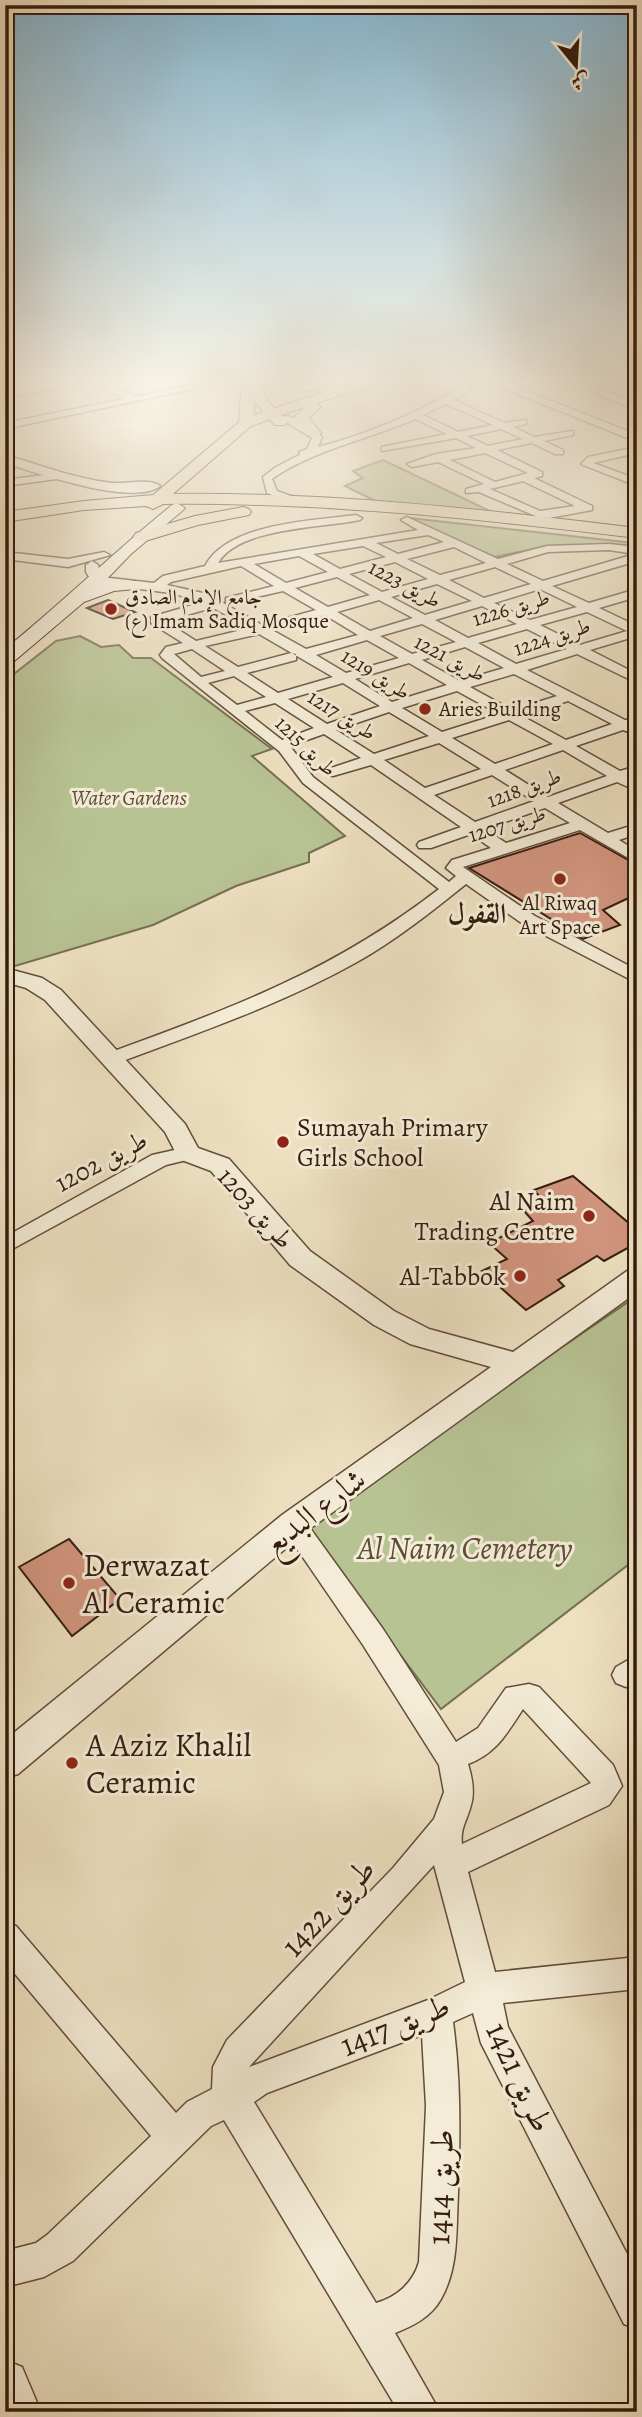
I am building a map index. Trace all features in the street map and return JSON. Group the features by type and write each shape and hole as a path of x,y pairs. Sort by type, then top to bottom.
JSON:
{"main road":[{"path":"5,517 179,493 240,493 291,501"},
{"path":"179,493 272,508 393,513 637,541"},
{"path":"5,659 77,599 101,567 142,537 179,493"},
{"path":"125,551 129,540 179,493"},
{"path":"5,644 101,567 179,493"},
{"path":"5,524 63,516 179,493 344,504"},
{"path":"5,524 49,513 179,493 444,511 637,533"},
{"path":"142,537 195,521 272,508"},
{"path":"31,521 100,520"},
{"path":"77,599 111,586 130,585"}],"street":[{"path":"164,492 179,493"},
{"path":"272,492 291,501"},
{"path":"481,492 538,514 549,515 584,506"},
{"path":"555,492 597,513"},
{"path":"548,502 568,498"},
{"path":"209,569 220,551 228,546 292,527 356,518"},
{"path":"407,520 637,631"},
{"path":"292,527 320,549"},
{"path":"157,588 182,575 209,569 430,531"},
{"path":"366,543 577,651 634,676"},
{"path":"224,603 455,543"},
{"path":"199,646 547,549 609,547 637,551"},
{"path":"547,549 628,587"},
{"name":"طريق 1223","path":"302,553 517,670 633,725"},
{"path":"5,555 101,567"},
{"path":"305,654 637,557"},
{"name":"طريق 1221","path":"244,563 365,635 462,687 637,788"},
{"name":"طريق 1219","path":"101,567 130,585 196,594 224,603 343,679 637,858"},
{"name":"طريق 1219","path":"101,567 117,577 157,588"},
{"name":"طريق 1226","path":"235,710 589,607 628,587"},
{"name":"طريق 1217","path":"224,603 155,620 199,646 504,849"},
{"name":"طريق 1224","path":"280,745 389,707 462,687 637,631"},
{"name":"طريق 1215","path":"199,646 171,650 167,656 280,745 308,780 418,868 449,889"},
{"path":"198,682 291,657"},
{"path":"332,772 570,696"},
{"path":"422,794 561,744 633,725"},
{"name":"طريق 1218","path":"425,845 637,770"},
{"name":"طريق 1207","path":"580,825 455,865 454,868 529,920 614,962 637,978"},
{"path":"606,839 637,829"},
{"path":"113,1058 277,995 326,972 389,935 465,877"},
{"name":"طريق 1203","path":"5,975 23,979 48,990 176,1129 188,1153 220,1165 300,1258 384,1318 420,1337 514,1363"},
{"name":"طريق 1202","path":"5,1246 159,1160 188,1153"},
{"name":"شارع البديع","path":"5,1762 293,1524 514,1363 637,1278"},
{"name":"طريق 1422","path":"229,2099 230,2067 239,2052 404,1878 445,1829 456,1807 459,1793 455,1767 449,1756 373,1637 293,1524"},
{"path":"449,1756 464,1755 476,1750 493,1731 512,1701 516,1697 529,1696 603,1774 607,1786 599,1795 449,1866"},
{"name":"طريق 1421","path":"445,1829 449,1866 485,1989 494,2031 637,2311"},
{"path":"5,1937 174,2137"},
{"name":"طريق 1417","path":"5,2269 44,2259 60,2248 199,2114 229,2099 257,2080 436,2014 485,1989 519,1983 571,1981 637,1973"},
{"name":"طريق 1414","path":"369,2323 394,2316 419,2302 434,2277 437,2262 443,2094 442,2049 436,2014"},
{"path":"229,2099 242,2115 421,2412"},
{"path":"5,2384 17,2412"}],"green space":[{"path":"357,492 450,492 492,512 375,501"},
{"path":"410,518 634,543 630,547 548,546 490,558"},
{"name":"Water Gardens","path":"80,636 101,647 119,645 133,658 151,658 272,749 252,756 345,836 309,853 309,862 236,886 153,925 5,969 5,681 56,641"},
{"name":"Al Naim Cemetery","path":"637,1296 637,1558 441,1709 302,1524"}],"building":[{"name":"جامع الإمام الصادق (ع) Imam Sadiq Mosque","path":"108,600 135,612 113,619 87,608"},
{"name":"Al Riwaq Art Space","path":"580,833 637,865 637,894 603,910 620,925 583,939 469,868"},
{"path":"573,1176 637,1230 637,1243 604,1261 597,1256 558,1280 564,1286 526,1310 482,1271 507,1259 489,1243 533,1221 523,1210 544,1202 534,1190"},
{"name":"Derwazat Al Ceramic","path":"69,1539 120,1599 72,1636 19,1567"}],"place":[{"name":"جامع الإمام الصادق (ع) Imam Sadiq Mosque","path":"111,609"},
{"name":"Aries Building","path":"425,709"},
{"name":"Al Riwaq Art Space","path":"560,879"},
{"name":"Sumayah Primary Girls School","path":"283,1142"},
{"name":"Al Naim Trading Centre","path":"589,1216"},
{"name":"Al-Tabbok","path":"520,1276"},
{"name":"Derwazat Al Ceramic","path":"69,1583"},
{"name":"A Aziz Khalil Ceramic","path":"72,1763"}],"district":[{"name":"القفول","path":"477,913"}]}
